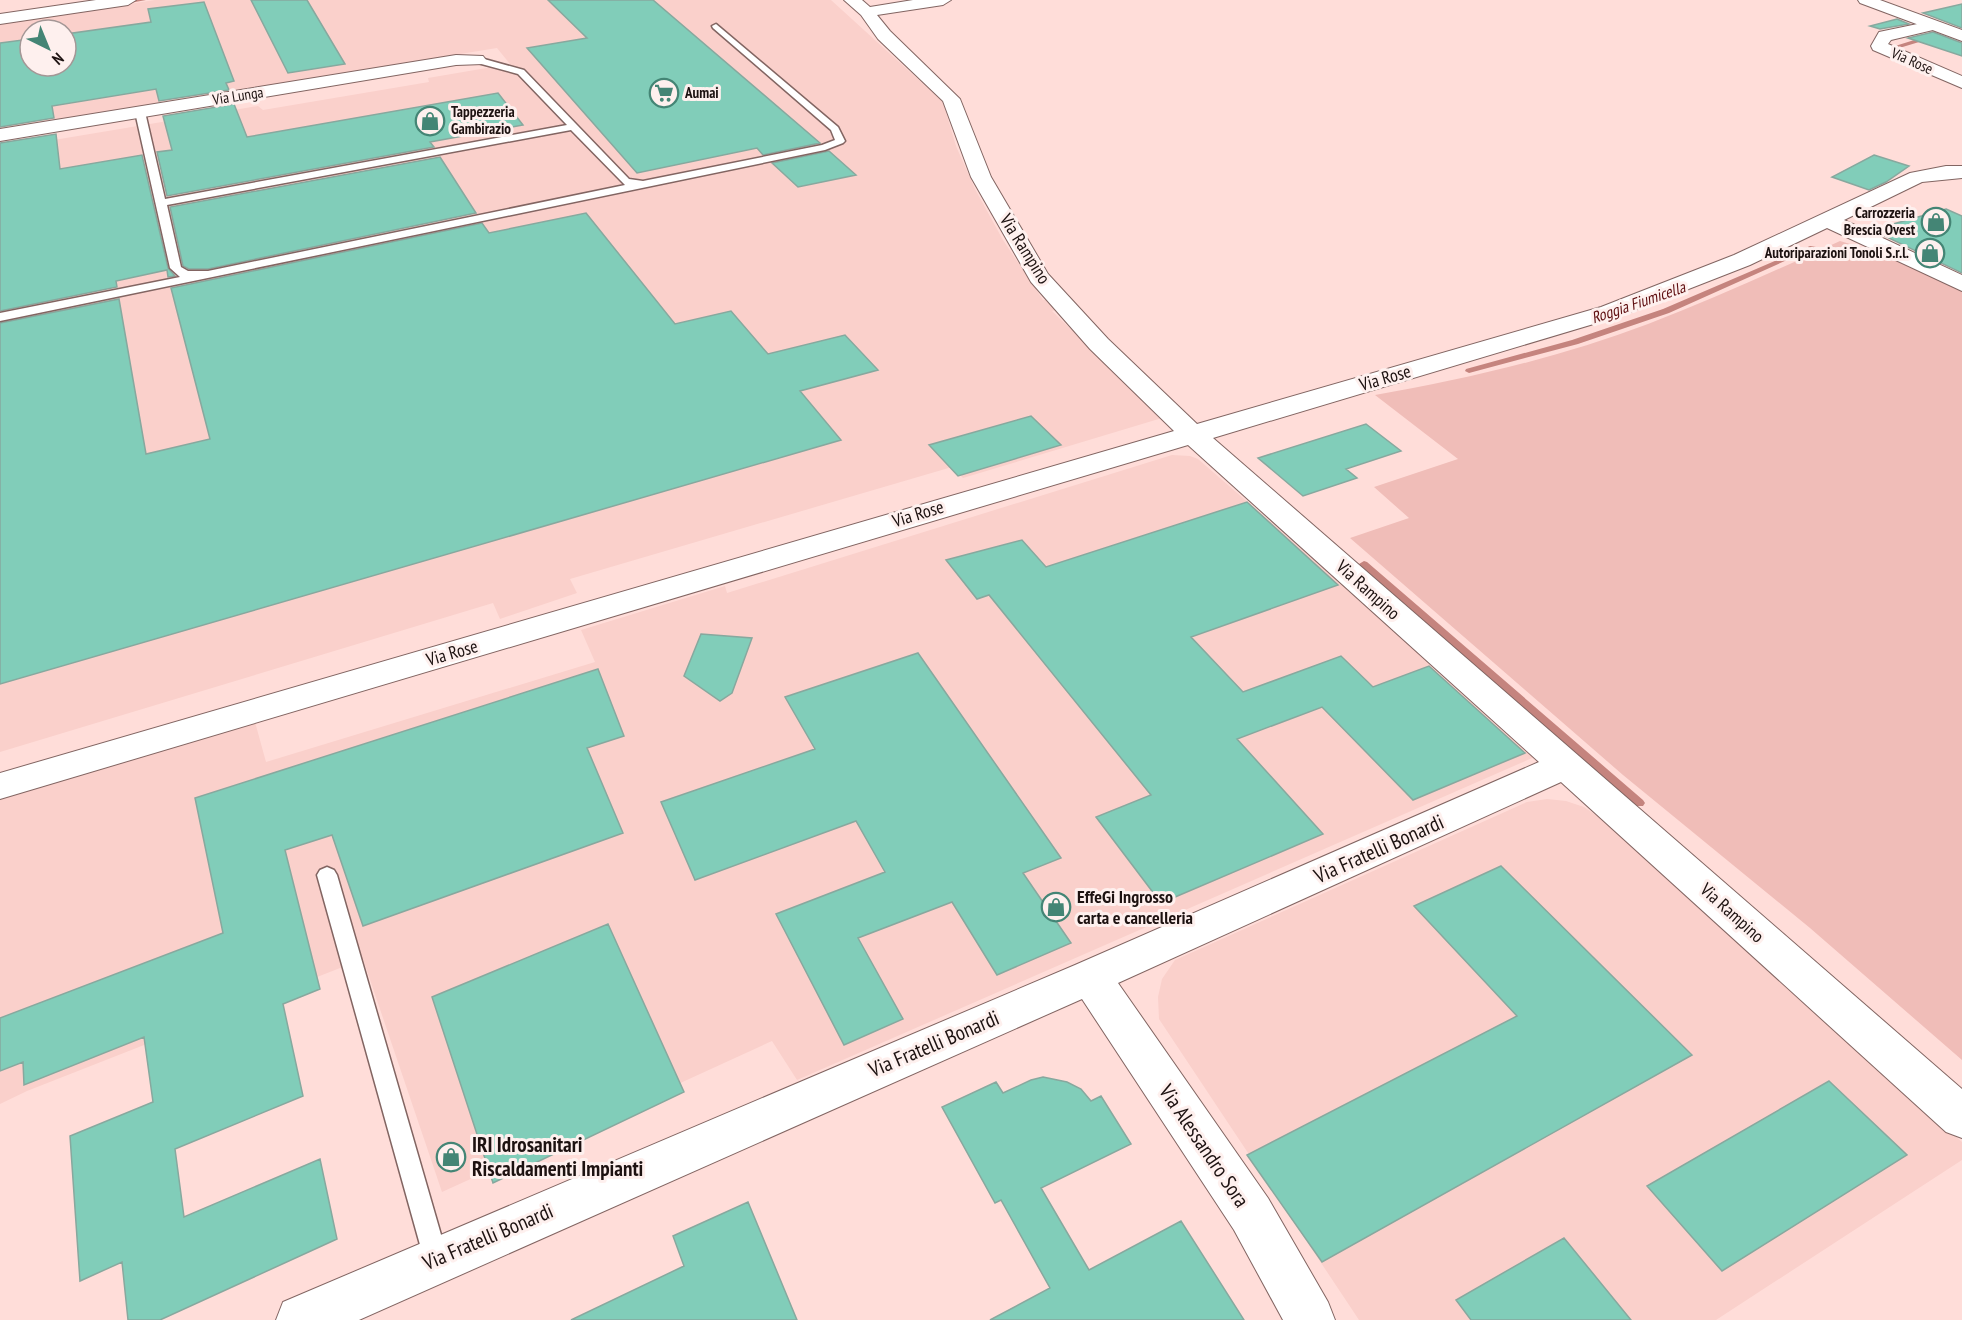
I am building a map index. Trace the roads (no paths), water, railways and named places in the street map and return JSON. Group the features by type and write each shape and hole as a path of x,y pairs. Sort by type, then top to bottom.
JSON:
{"main road":[{"path":"0,19 128,0"},
{"path":"860,6 943,0"},
{"path":"1866,0 1962,36"},
{"path":"1872,0 1962,29"},
{"path":"1899,0 1962,20"},
{"name":"Via Rampino","path":"860,6 884,35 951,99 981,177 1039,277 1099,344 1191,433 1962,1117"},
{"name":"Via Rose","path":"1927,27 1885,36 1879,46 1962,83"},
{"name":"Via Lunga","path":"0,135 456,60 477,60"},
{"name":"Via Rose","path":"0,786 1191,433 1609,312 1742,260 1917,177 1961,163"},
{"path":"1828,220 1962,284"},
{"name":"Via Fratelli Bonardi","path":"301,1320 436,1259 1090,977 1566,765"},
{"name":"Via Alessandro Sora","path":"1090,977 1251,1214 1310,1320"}],"lane":[{"path":"0,317 825,147 840,141 835,129 716,26"},
{"path":"477,60 521,72 626,182 643,184"},
{"path":"140,112 176,268 185,275 208,274"},
{"path":"161,203 572,127"},
{"path":"327,875 436,1259"}],"waterway":[{"name":"Roggia Fiumicella","path":"119,4 144,0"},
{"name":"Roggia Fiumicella","path":"1901,55 1893,51 1894,48 1927,38"},
{"name":"Roggia Fiumicella","path":"1469,371 1575,342 1666,311 1812,247"},
{"name":"Roggia Fiumicella","path":"1364,564 1639,803"}],"place":[{"name":"Aumai","path":"664,93"},
{"name":"Tappezzeria Gambirazio","path":"430,121"},
{"name":"Carrozzeria Brescia Ovest","path":"1936,222"},
{"name":"Autoriparazioni Tonoli S.r.l.","path":"1930,253"},
{"name":"EffeGi Ingrosso carta e cancelleria","path":"1056,907"},
{"name":"IRI Idrosanitari Riscaldamenti Impianti","path":"451,1157"}]}
